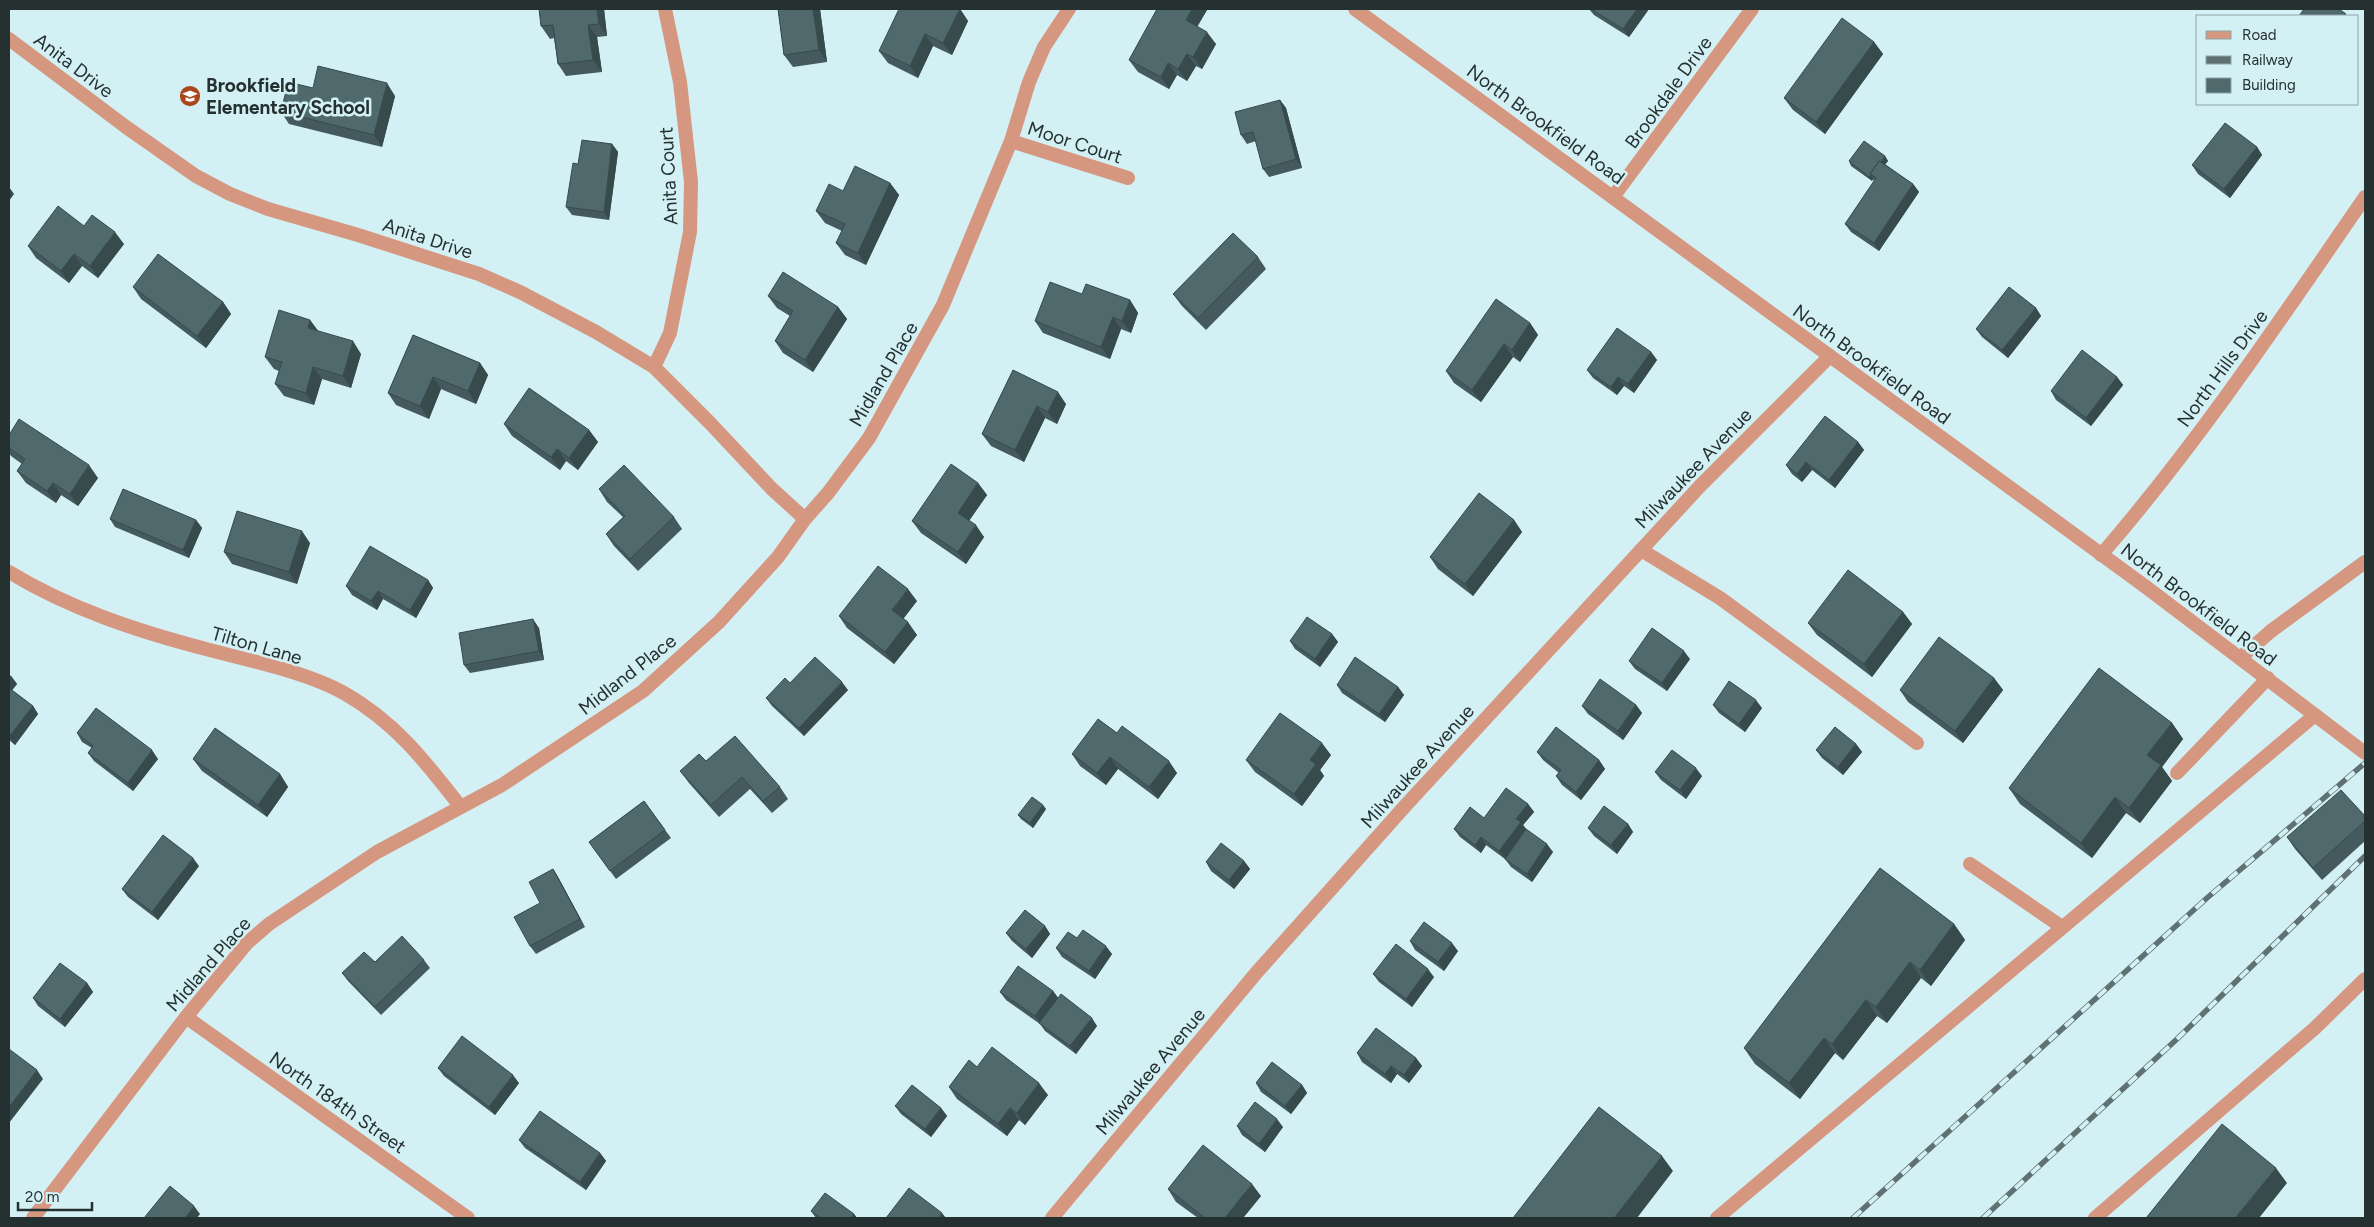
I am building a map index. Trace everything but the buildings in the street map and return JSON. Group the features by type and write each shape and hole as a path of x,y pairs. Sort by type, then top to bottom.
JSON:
{"street":[{"name":"Anita Court","path":"654,367 670,333 690,232 691,182 680,82 665,9"},
{"name":"Midland Place","path":"33,1218 186,1017 248,943 269,924 378,852 502,785 643,691 719,622 778,557 805,519 828,493 869,438 903,380 943,305 1010,141 1029,82 1044,47 1069,9"},
{"name":"North Brookfield Road","path":"1355,9 2268,678 2365,753"},
{"name":"Brookdale Drive","path":"1614,197 1752,9"},
{"name":"Anita Drive","path":"9,39 196,176 230,194 268,209 358,235 479,274 520,292 596,332 654,367 710,423 772,490 805,519"},
{"name":"Moor Court","path":"1010,141 1128,178"},
{"name":"North Hills Drive","path":"2101,555 2132,520 2222,402 2365,197"},
{"name":"Milwaukee Avenue","path":"1052,1218 1257,972 1406,805 1700,486 1830,356"},
{"path":"1641,550 1720,598 1917,743"},
{"path":"2240,658 2271,631 2365,562"},
{"name":"Tilton Lane","path":"9,572 56,598 102,617 150,634 311,680 343,693 370,711 416,750 460,806"},
{"path":"2177,773 2268,678"},
{"path":"1717,1218 2315,715"},
{"path":"1970,864 2062,927"},
{"path":"2095,1218 2315,1028 2365,979"},
{"name":"North 184th Street","path":"186,1017 468,1218"}],"railway":[{"path":"1853,1218 2207,898 2365,763"},
{"path":"1983,1218 2177,1039 2365,856"}],"place":[{"name":"Brookfield Elementary School","path":"190,96"}]}
